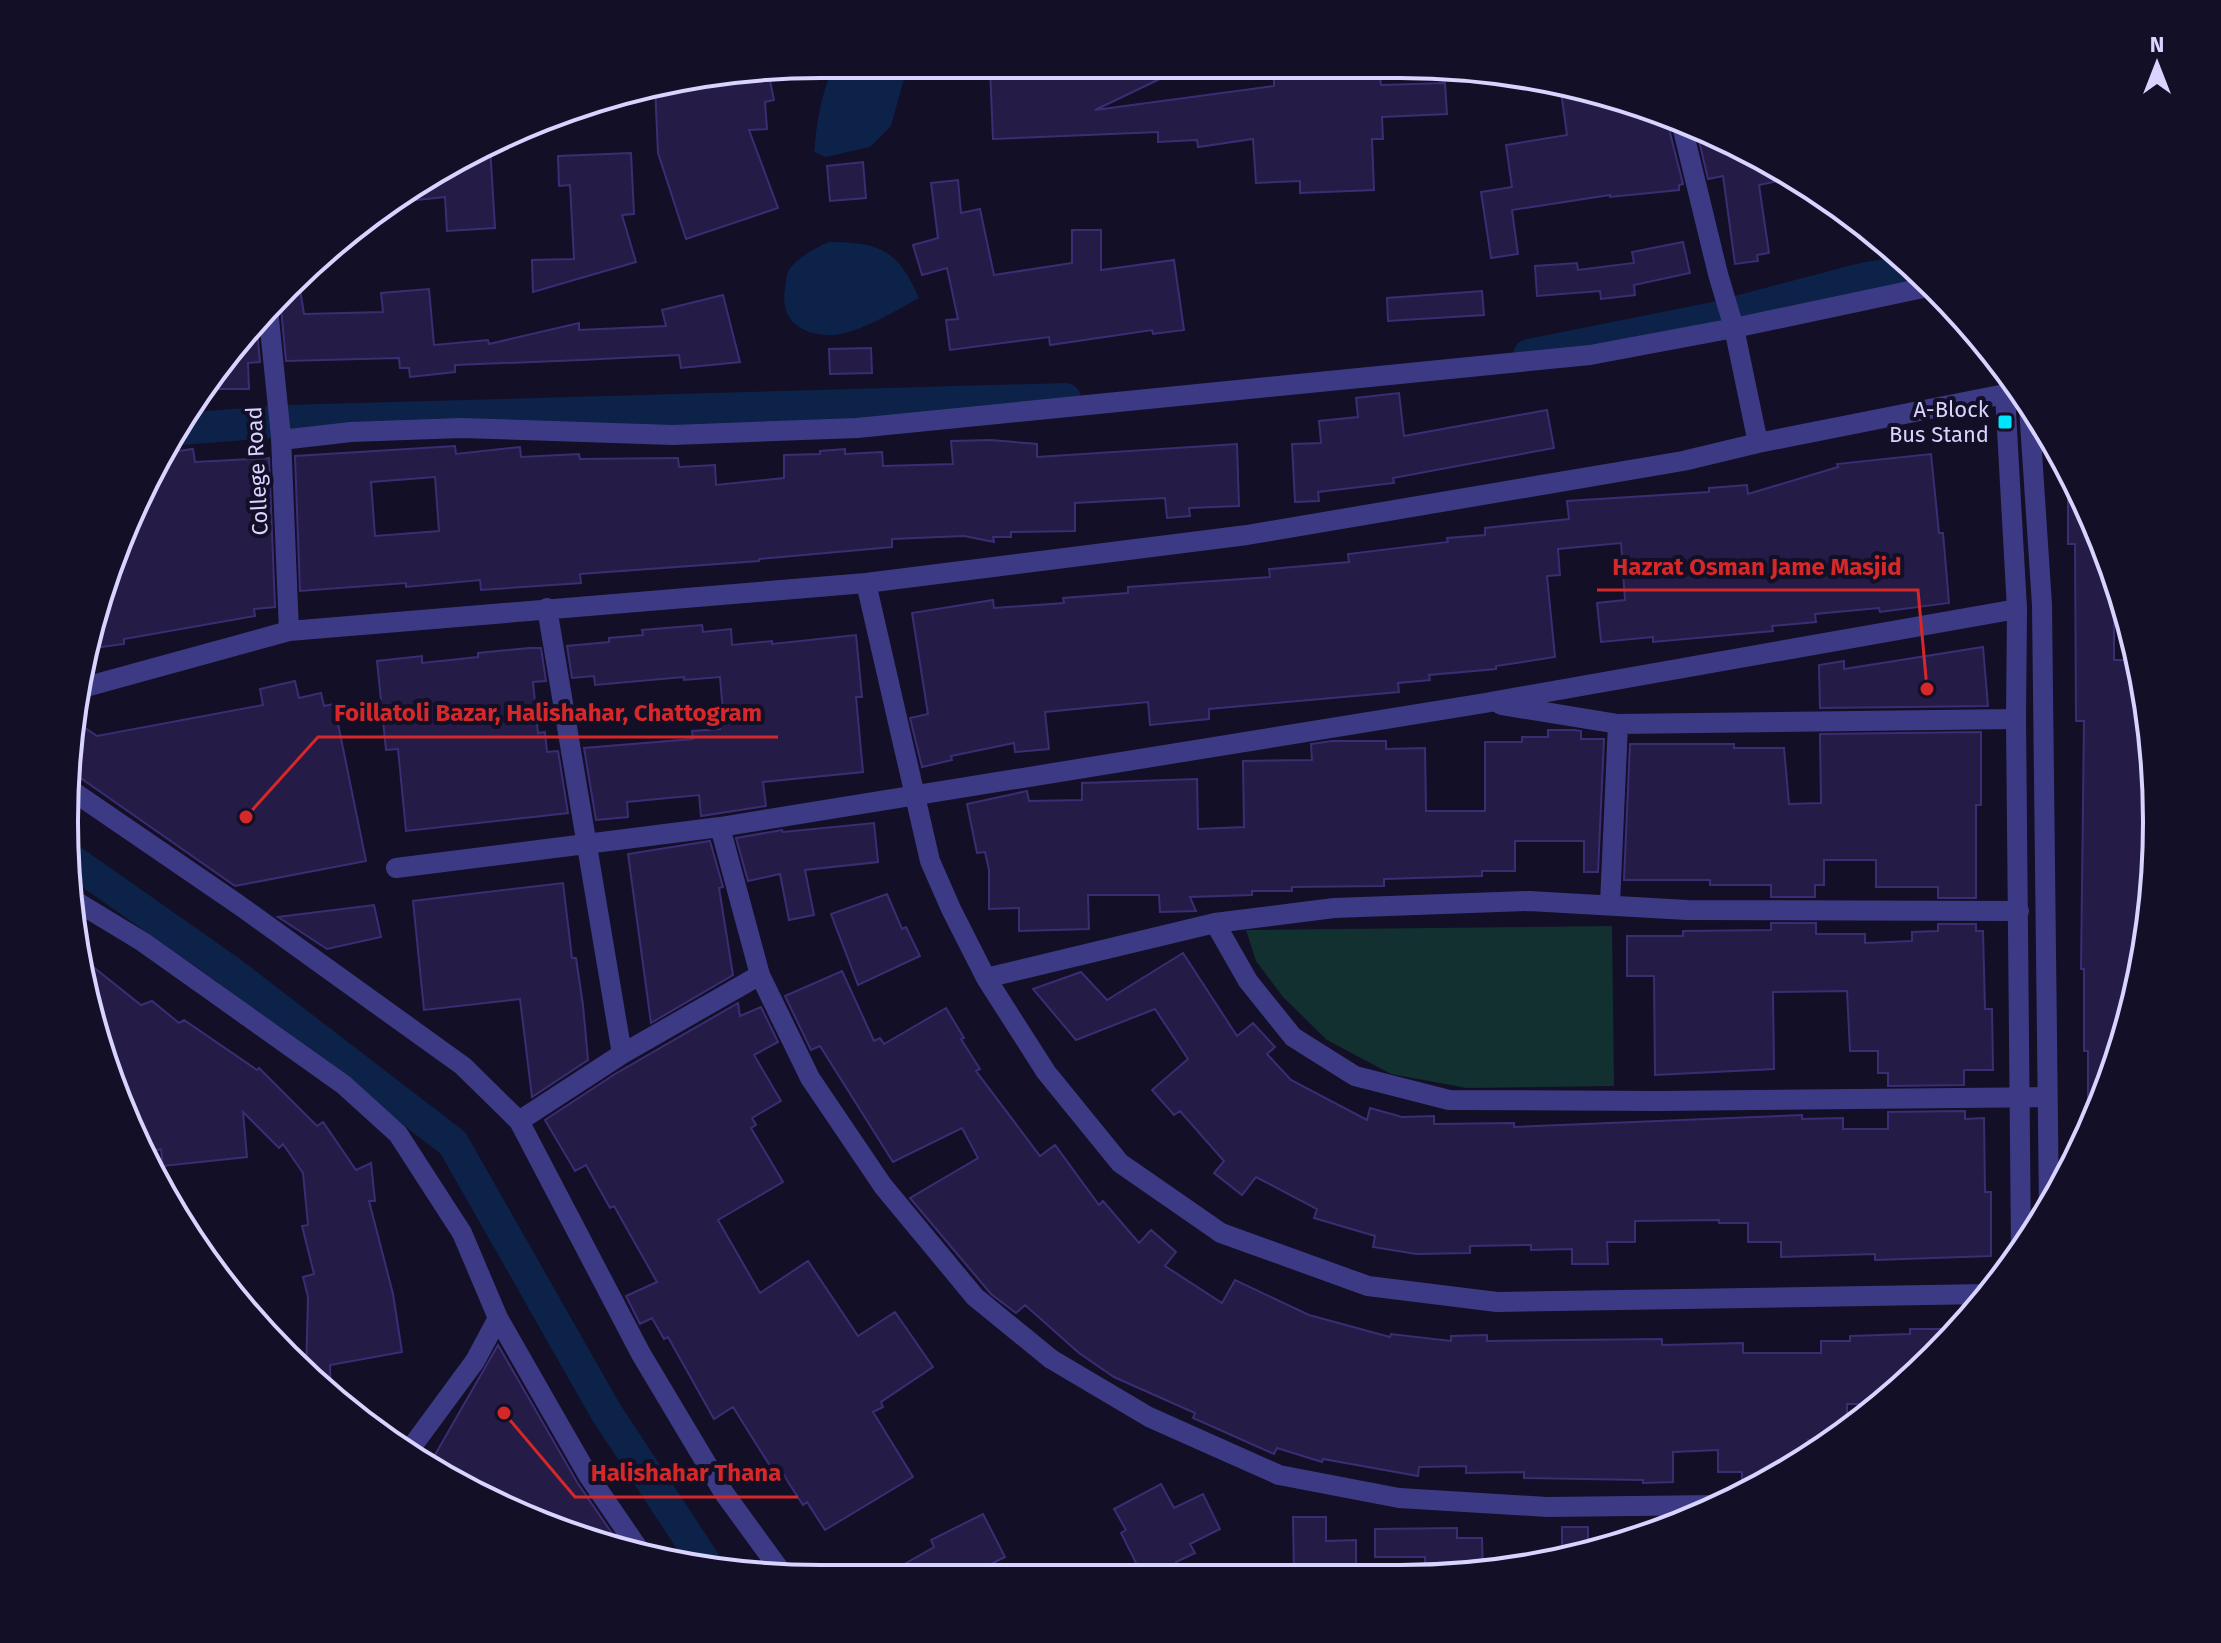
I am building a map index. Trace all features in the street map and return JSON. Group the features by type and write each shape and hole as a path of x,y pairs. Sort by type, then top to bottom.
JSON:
{"street":[{"path":"1684,135 1732,323 1758,443"},
{"path":"281,439 351,432 461,428 673,435 857,428 1590,355 1732,323 1918,289"},
{"name":"College Road","path":"270,324 281,439 289,631"},
{"path":"90,686 289,631 866,583 1247,535 1683,461 2007,393"},
{"path":"2012,400 2017,609 2021,1230"},
{"path":"2030,429 2042,605 2049,1183"},
{"path":"866,583 930,861 986,978 1046,1072 1120,1163 1221,1233 1368,1286 1497,1302 1972,1294"},
{"path":"547,608 622,1054"},
{"path":"396,868 720,827 1485,703 2017,609"},
{"path":"1485,703 1618,724 2016,719"},
{"path":"1610,904 1618,724"},
{"path":"79,796 239,905 463,1066 519,1121 641,1354 724,1493 775,1563"},
{"path":"720,827 760,975 810,1078 883,1186 975,1297 1051,1359 1149,1417 1279,1475 1399,1498 1547,1507 1690,1505"},
{"path":"986,978 1215,923 1334,908 1529,901 1687,910 2019,911"},
{"path":"83,906 143,942 344,1085 398,1134 462,1233 498,1318 588,1475 633,1541"},
{"path":"1215,923 1248,981 1293,1037 1355,1076 1449,1100 2047,1097"},
{"path":"519,1121 622,1054 760,975"},
{"path":"414,1444 475,1361 498,1318"}],"green space":[{"path":"1612,926 1614,1086 1467,1088 1391,1074 1327,1040 1283,997 1256,961 1246,930"}],"water":[{"path":"829,78 904,78 891,126 870,147 826,157 814,152"},
{"path":"829,242 862,244 885,252 903,269 919,298 855,330 823,335 804,330 796,325 786,310 787,274 802,257"}],"building":[{"path":"990,78 1162,78 1095,110 1274,86 1274,78 1380,78 1381,85 1445,83 1447,114 1382,117 1383,139 1372,139 1374,190 1300,193 1300,181 1256,183 1253,139 1198,147 1197,140 1158,142 1158,132 993,139"},
{"path":"770,80 774,100 765,102 767,129 749,130 778,208 686,239 658,153 655,97 724,84"},
{"path":"1562,96 1638,117 1671,130 1683,184 1679,185 1679,190 1610,195 1512,210 1518,254 1491,258 1481,192 1512,187 1506,145 1567,135"},
{"path":"1699,142 1776,181 1759,185 1769,253 1757,255 1758,261 1735,264 1723,176 1708,179"},
{"path":"631,153 634,214 622,215 636,262 533,292 532,260 574,259 570,185 559,186 558,156"},
{"path":"491,156 495,228 447,231 445,197 412,200"},
{"path":"863,162 866,198 830,201 827,166"},
{"path":"958,180 961,213 980,209 994,275 1072,263 1072,230 1101,230 1101,270 1174,260 1184,330 1153,334 1152,330 1050,345 1049,337 950,350 946,320 958,319 947,268 922,275 913,245 938,238 931,183"},
{"path":"1683,242 1690,273 1634,285 1635,295 1601,299 1600,291 1537,296 1535,266 1577,263 1578,270 1634,263 1632,252"},
{"path":"429,289 434,345 488,340 489,344 579,323 579,330 666,326 662,310 723,295 740,362 681,368 679,355 455,365 455,372 410,377 409,368 400,368 399,358 286,361 281,312 300,292 304,314 383,312 381,293"},
{"path":"1482,291 1484,315 1388,321 1387,298"},
{"path":"258,337 260,362 248,363 249,389 217,389"},
{"path":"871,348 872,373 830,374 829,349"},
{"path":"1399,393 1404,436 1547,410 1554,448 1393,478 1394,483 1318,492 1319,501 1295,502 1292,444 1321,443 1319,421 1358,417 1356,398"},
{"path":"951,441 1037,444 1037,457 1237,444 1239,506 1189,508 1190,516 1167,518 1165,498 1075,503 1075,531 1011,532 1011,537 993,537 994,542 964,536 892,539 892,547 759,561 580,574 581,583 481,590 480,580 406,587 406,583 300,591 295,456 455,446 456,454 520,447 521,457 579,454 580,459 678,458 679,467 715,465 716,485 784,478 784,455 820,454 820,451 845,449 845,454 882,452 883,466 953,464","holes":["435,477 439,531 375,536 371,482"]},
{"path":"193,449 195,462 269,458 275,607 254,609 255,616 124,639 124,644 99,647 117,583 135,537 177,451"},
{"path":"1931,454 1939,533 1943,533 1949,603 1880,612 1879,608 1815,614 1816,622 1772,626 1773,631 1653,642 1653,637 1601,642 1597,603 1625,600 1621,543 1558,549 1560,575 1547,576 1555,657 1496,666 1496,669 1429,675 1430,680 1398,683 1399,692 1209,709 1209,719 1150,725 1148,702 1045,712 1049,749 1015,752 1014,743 951,756 952,760 922,767 910,718 928,714 912,613 993,600 994,608 1064,603 1063,598 1128,593 1128,587 1270,577 1269,569 1349,562 1348,554 1485,535 1485,528 1569,519 1567,501 1709,492 1709,488 1747,485 1748,494 1838,467 1837,464"},
{"path":"2068,497 2104,583 2114,616 2114,660 2125,660 2129,676 2137,724 2143,822 2137,919 2129,967 2104,1060 2088,1101 2088,1051 2084,1051 2084,969 2081,969 2084,721 2076,721 2075,544 2068,544"},
{"path":"702,625 703,632 731,629 732,645 856,635 862,697 856,697 863,772 763,782 766,806 701,816 699,795 627,802 628,817 596,820 584,748 693,739 692,731 720,729 720,725 724,724 720,677 595,685 594,676 572,678 567,646 643,635 642,630"},
{"path":"1983,647 1988,706 1820,708 1819,665 1844,661 1844,669"},
{"path":"541,648 546,681 533,682 538,733 545,732 547,752 558,751 568,813 406,831 398,749 386,750 377,661 422,656 422,663"},
{"path":"295,681 299,698 321,693 324,706 334,704 366,861 235,886 80,777 84,727 97,736 263,705 260,689"},
{"path":"1548,730 1581,731 1581,739 1604,739 1598,872 1584,872 1584,841 1515,841 1515,871 1482,871 1482,876 1384,879 1384,886 1292,887 1292,891 1252,891 1252,895 1190,897 1196,911 1160,912 1159,895 1088,895 1089,929 1019,931 1019,908 989,909 989,870 985,852 977,853 967,804 1027,791 1029,801 1082,800 1082,783 1197,779 1198,829 1244,827 1243,761 1312,760 1311,744 1386,741 1386,749 1425,748 1426,811 1485,811 1485,742 1522,742 1522,737 1548,737"},
{"path":"1981,732 1981,805 1976,805 1976,898 1938,898 1938,887 1876,887 1876,860 1824,860 1824,885 1815,885 1815,897 1771,897 1771,885 1710,885 1710,880 1624,880 1630,744 1734,744 1734,748 1784,748 1789,804 1821,803 1820,734"},
{"path":"874,823 878,862 805,870 814,915 789,920 780,874 748,881 736,838 782,830"},
{"path":"710,841 723,887 719,888 733,975 651,1023 628,854"},
{"path":"563,883 572,958 576,958 583,1005 588,1060 532,1097 520,999 424,1010 413,901"},
{"path":"887,894 902,929 906,927 920,956 858,985 831,914"},
{"path":"374,905 381,937 327,949 278,917"},
{"path":"1771,923 1816,923 1816,934 1865,934 1865,943 1912,941 1912,932 1938,931 1938,924 1976,924 1976,931 1983,931 1985,1009 1992,1009 1993,1070 1964,1070 1964,1085 1888,1086 1888,1073 1878,1073 1878,1051 1850,1051 1847,991 1773,992 1774,1069 1655,1075 1654,976 1627,976 1627,936 1683,936 1683,931 1771,930"},
{"path":"1183,953 1237,1036 1253,1023 1275,1047 1267,1054 1291,1080 1367,1120 1370,1108 1402,1117 1434,1116 1434,1124 1514,1123 1514,1127 1802,1115 1802,1119 1843,1118 1843,1129 1888,1129 1888,1112 1965,1111 1965,1119 1984,1118 1985,1192 1991,1192 1991,1256 1875,1260 1875,1254 1781,1257 1781,1242 1748,1242 1748,1223 1719,1223 1719,1220 1635,1221 1635,1242 1607,1242 1608,1264 1572,1264 1572,1249 1531,1250 1531,1245 1470,1246 1470,1253 1416,1254 1373,1247 1375,1236 1314,1218 1317,1209 1256,1177 1242,1195 1214,1173 1224,1161 1180,1111 1174,1115 1152,1090 1188,1059 1155,1009 1076,1040 1033,989 1081,972 1107,1000"},
{"path":"92,966 141,1005 152,1001 179,1023 184,1020 257,1070 259,1068 317,1126 323,1122 356,1170 371,1163 375,1201 369,1201 393,1294 402,1352 330,1365 330,1379 306,1357 308,1297 303,1277 314,1274 302,1226 308,1225 303,1173 283,1144 279,1148 243,1112 247,1157 164,1166 161,1149 155,1150 117,1060"},
{"path":"842,971 874,1041 880,1038 884,1044 946,1008 980,1069 976,1071 1040,1156 1055,1145 1099,1205 1103,1201 1139,1243 1151,1230 1176,1252 1165,1266 1222,1303 1235,1280 1309,1315 1390,1337 1391,1334 1451,1341 1451,1336 1487,1335 1487,1341 1662,1339 1662,1345 1743,1343 1743,1353 1821,1353 1821,1341 1850,1341 1850,1336 1910,1334 1910,1329 1942,1329 1861,1404 1847,1404 1847,1415 1813,1440 1808,1440 1808,1443 1743,1480 1742,1472 1718,1472 1718,1450 1673,1452 1673,1482 1643,1483 1643,1480 1524,1478 1524,1472 1466,1473 1466,1466 1419,1467 1418,1476 1323,1459 1322,1462 1277,1448 1274,1454 1193,1418 1195,1413 1114,1377 1079,1353 1025,1305 1016,1313 991,1294 910,1198 978,1158 962,1128 893,1162 820,1046 811,1050 785,996"},
{"path":"738,1003 740,1016 761,1007 778,1042 754,1055 781,1101 752,1118 756,1125 751,1128 783,1182 718,1220 760,1293 808,1261 858,1336 895,1312 933,1367 881,1402 883,1407 873,1412 913,1477 825,1530 807,1502 803,1505 783,1474 777,1477 733,1407 714,1419 668,1337 664,1339 652,1318 640,1324 626,1296 657,1282 614,1206 610,1208 586,1165 575,1171 545,1120 615,1074"},
{"path":"498,1345 577,1482 613,1535 537,1508 434,1456"},
{"path":"1161,1484 1174,1508 1203,1494 1220,1529 1190,1544 1195,1553 1176,1562 1177,1565 1137,1565 1121,1533 1126,1530 1114,1509"},
{"path":"983,1514 1005,1557 989,1565 903,1565 934,1547 931,1540"},
{"path":"1293,1517 1326,1517 1326,1541 1356,1540 1356,1565 1294,1565"},
{"path":"1562,1527 1588,1527 1588,1541 1562,1547"},
{"path":"1457,1528 1457,1538 1482,1538 1483,1560 1425,1564 1425,1557 1375,1557 1375,1529"}],"waterway":[{"path":"1529,355 1714,318 1866,278 1900,273"},
{"path":"191,428 285,421 1065,399"},
{"path":"80,866 228,970 453,1143 606,1412 700,1555"}],"place":[{"name":"A-Block Bus Stand","path":"2005,422"},
{"name":"Hazrat Osman Jame Masjid","path":"1927,689"},
{"name":"Foillatoli Bazar, Halishahar, Chattogram","path":"246,817"},
{"name":"Halishahar Thana","path":"504,1413"}]}
